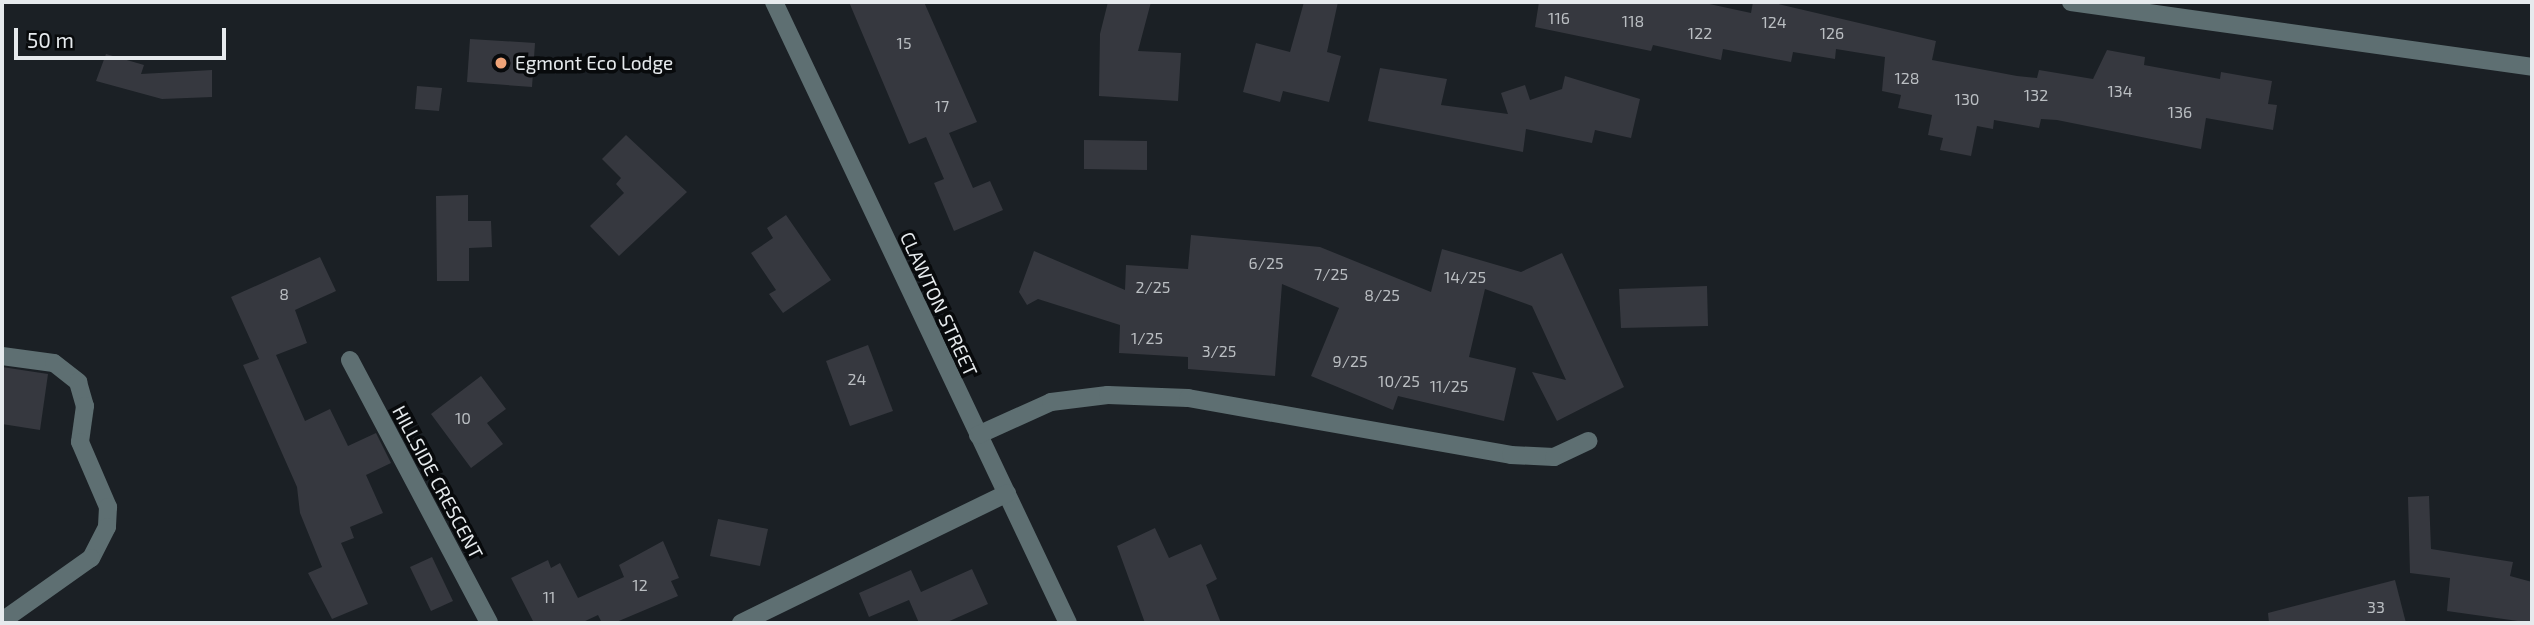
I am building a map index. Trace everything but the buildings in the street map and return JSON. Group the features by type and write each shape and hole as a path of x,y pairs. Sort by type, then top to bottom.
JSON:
{"street":[{"name":"CLAWTON STREET","path":"774,2 1068,623"},
{"path":"2071,2 2532,67"},
{"path":"2,356 54,363 78,382 85,406 80,442 108,507 107,527 91,558 2,621"},
{"name":"HILLSIDE CRESCENT","path":"350,360 489,623"},
{"path":"978,435 1051,402 1108,395 1188,398 1511,455 1554,457 1589,441"},
{"path":"741,623 1007,493"}],"place":[{"name":"Egmont Eco Lodge","path":"501,63"}]}
